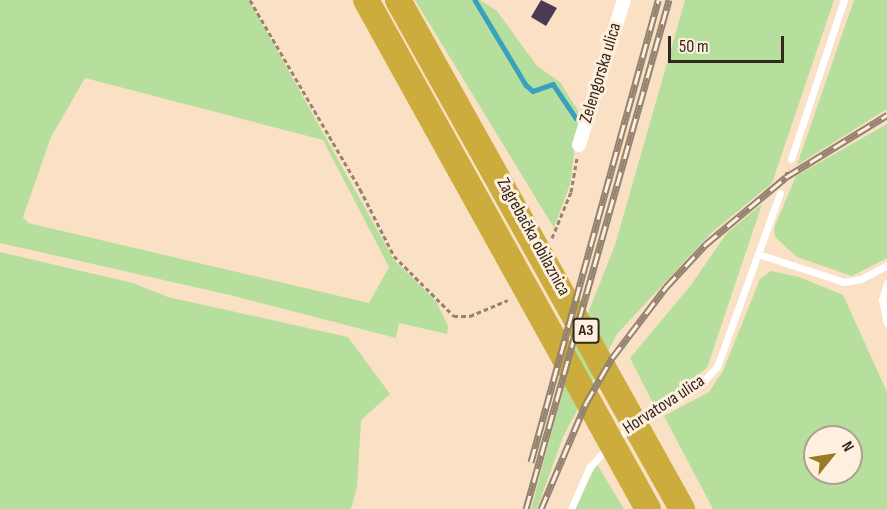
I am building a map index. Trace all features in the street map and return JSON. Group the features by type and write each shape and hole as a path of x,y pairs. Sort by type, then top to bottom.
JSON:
{"highway":[{"name":"Zagrebačka obilaznica","path":"366,0 471,185 648,509"},
{"name":"Zagrebačka obilaznica","path":"398,0 495,169 679,502"}],"street":[{"name":"Zelengorska ulica","path":"579,146 624,0"}],"lane":[{"path":"791,159 844,0"},
{"name":"Horvatova ulica","path":"571,509 589,468 621,432 700,385 717,367 780,193"},
{"path":"758,254 844,282 861,279 887,265"},
{"path":"887,283 882,300 887,324"}],"path":[{"path":"250,0 394,256 454,316 479,313 507,301 513,293"},
{"path":"551,240 571,192 579,146"},
{"path":"780,193 791,159"}],"green space":[{"path":"0,0 249,0 394,260 436,301 448,326 447,334 399,323 396,338 230,295 0,243","holes":["85,78 323,140 389,267 369,303 28,223 23,217 51,137"]},
{"path":"415,0 480,0 497,11 537,66 560,82 584,120 575,146 570,184 554,228"},
{"path":"685,0 834,0 772,183 710,234 617,334 563,437 537,509 531,509 575,346 615,245"},
{"path":"854,0 887,0 887,109 797,165"},
{"path":"887,124 887,258 852,276 797,257 775,237 774,228 796,176"},
{"path":"762,204 707,368 655,407 630,358 691,285 727,233"},
{"path":"0,252 133,283 168,297 348,337 390,394 361,420 357,487 351,509 0,509"},
{"path":"771,271 799,277 843,295 887,392 887,509 713,509 664,416 709,392 723,371 760,279"},
{"path":"597,464 624,509 574,509"}],"building":[{"path":"541,0 557,8 546,26 531,17"}],"waterway":[{"path":"475,0 526,85 533,91 553,84 576,118"}],"railway":[{"path":"531,462 658,0"},
{"path":"526,509 669,0"},
{"path":"541,509 586,403 612,358 666,287 706,244 786,177 887,115"}]}
